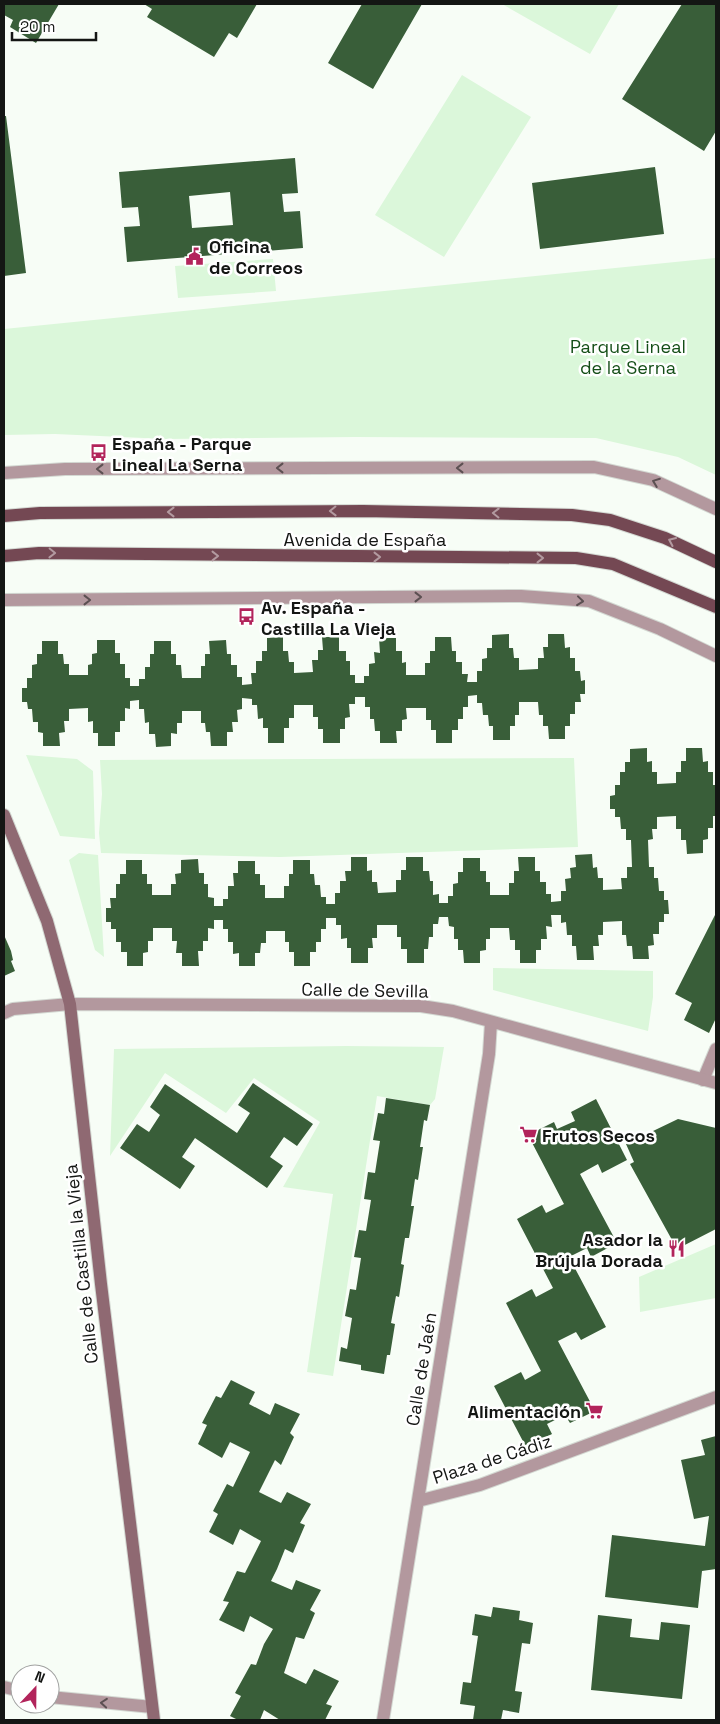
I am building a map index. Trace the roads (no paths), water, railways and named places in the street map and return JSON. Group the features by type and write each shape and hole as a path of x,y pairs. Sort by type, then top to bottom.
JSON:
{"main road":[{"name":"Avenida de España","path":"4,516 40,513 363,511 572,515 610,520 665,538 716,562"},
{"name":"Avenida de España","path":"4,556 39,553 576,558 613,564 716,607"},
{"name":"Calle de Castilla la Vieja","path":"4,815 47,921 70,1004 104,1313 154,1720"}],"street":[{"path":"4,473 65,470 594,468 652,480 716,509"},
{"path":"6,601 520,596 558,598 589,601 660,629 716,656"},
{"name":"Calle de Sevilla","path":"4,1013 13,1009 70,1004 421,1006 453,1011 716,1083"},
{"name":"Calle de Jaén","path":"383,1720 489,1054 491,1022"},
{"path":"703,1080 716,1049"},
{"name":"Plaza de Cádiz","path":"418,1501 480,1485 716,1397"},
{"path":"60,1698 152,1707"}],"place":[{"name":"Oficina de Correos","path":"195,256"},
{"name":"España - Parque Lineal La Serna","path":"98,453"},
{"name":"Av. España - Castilla La Vieja","path":"247,617"},
{"name":"Frutos Secos","path":"528,1135"},
{"name":"Asador la Brújula Dorada","path":"677,1249"},
{"name":"Alimentación","path":"595,1411"}],"park label":[{"name":"Parque Lineal de la Serna","path":"628,356"}]}
